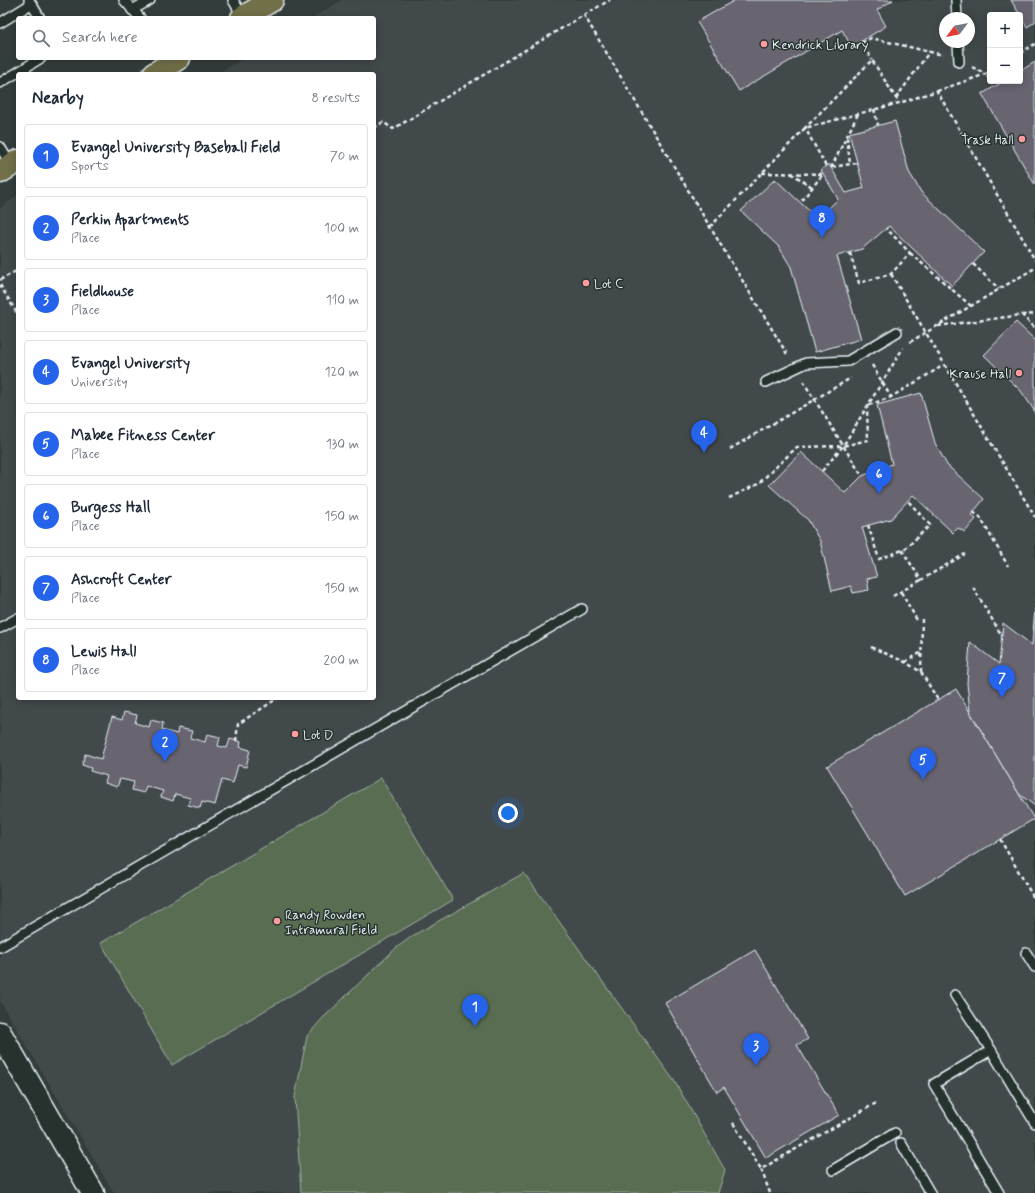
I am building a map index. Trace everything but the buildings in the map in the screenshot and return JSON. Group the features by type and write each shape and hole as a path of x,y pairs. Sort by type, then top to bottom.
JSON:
{"main road":[{"path":"239,12 272,0"},
{"path":"0,1033 93,1193"}],"lane":[{"path":"124,0 138,16"},
{"path":"132,10 150,0"},
{"path":"956,0 957,12"},
{"path":"0,23 30,2 39,16"},
{"path":"958,48 959,62"},
{"path":"18,72 38,60"},
{"path":"0,83 16,73"},
{"path":"766,382 806,363 848,361 896,332"},
{"path":"0,948 582,609"},
{"path":"0,628 16,619"},
{"path":"1026,953 1035,967"},
{"path":"955,995 992,1050 1035,1124"},
{"path":"992,1050 934,1084 999,1193"},
{"path":"833,1170 895,1133"},
{"path":"901,1144 930,1193"}],"path":[{"path":"376,127 383,122 393,129 610,0"},
{"path":"584,15 710,228 862,476"},
{"path":"899,103 861,42 871,38 930,51 941,54 986,74"},
{"path":"1023,51 1035,44"},
{"path":"896,98 930,51"},
{"path":"710,228 872,60"},
{"path":"805,128 899,103 986,74"},
{"path":"937,91 1035,260"},
{"path":"874,109 878,125"},
{"path":"857,163 832,168 858,113"},
{"path":"805,128 826,166"},
{"path":"847,136 850,164"},
{"path":"762,173 823,174 800,203"},
{"path":"791,173 812,188"},
{"path":"886,228 910,253 971,306"},
{"path":"850,253 859,284 891,274 910,253"},
{"path":"972,264 999,289"},
{"path":"0,280 16,271"},
{"path":"891,274 944,366 1035,516"},
{"path":"0,285 16,312"},
{"path":"936,326 1035,314"},
{"path":"1022,315 1035,328"},
{"path":"822,471 843,446 904,346"},
{"path":"872,365 891,397"},
{"path":"867,406 891,397 944,366"},
{"path":"729,498 758,484 796,447 843,446 868,440 867,406"},
{"path":"868,525 879,559 905,549 930,525 908,501"},
{"path":"973,512 980,516 1008,566"},
{"path":"902,550 921,580"},
{"path":"893,596 964,554"},
{"path":"973,587 1002,636"},
{"path":"901,592 918,620"},
{"path":"921,672 922,617"},
{"path":"871,647 905,662 921,672 938,700"},
{"path":"905,662 922,652"},
{"path":"236,741 238,724 275,700"},
{"path":"1000,839 1035,900"},
{"path":"761,1169 878,1102"},
{"path":"733,1123 761,1169 770,1193"}],"shaded area":[{"path":"342,0 1035,0 1035,1193 114,1193 0,1001 0,208 16,196 16,700 376,700 376,72 220,72 240,60 376,60 376,16 315,16"}],"green space":[{"name":"Randy Rowden Intramural Field","path":"381,778 453,900 172,1065 101,943"},
{"path":"524,873 675,1082 725,1170 718,1193 301,1193 295,1097 307,1036 323,1018 396,948 414,935"}],"place":[{"name":"Kendrick Library","path":"764,44"},
{"name":"Trask Hall","path":"1022,139"},
{"name":"Lewis Hall","path":"822,238"},
{"name":"Lot C","path":"586,283"},
{"name":"Krause Hall","path":"1019,373"},
{"name":"Evangel University","path":"704,453"},
{"name":"Burgess Hall","path":"879,494"},
{"name":"Ashcroft Center","path":"1002,698"},
{"name":"Lot D","path":"295,734"},
{"name":"Perkin Apartments","path":"165,762"},
{"name":"Mabee Fitness Center","path":"923,780"},
{"name":"Randy Rowden Intramural Field","path":"277,921"},
{"name":"Evangel University Baseball Field","path":"475,1027"},
{"name":"Fieldhouse","path":"756,1066"}]}
